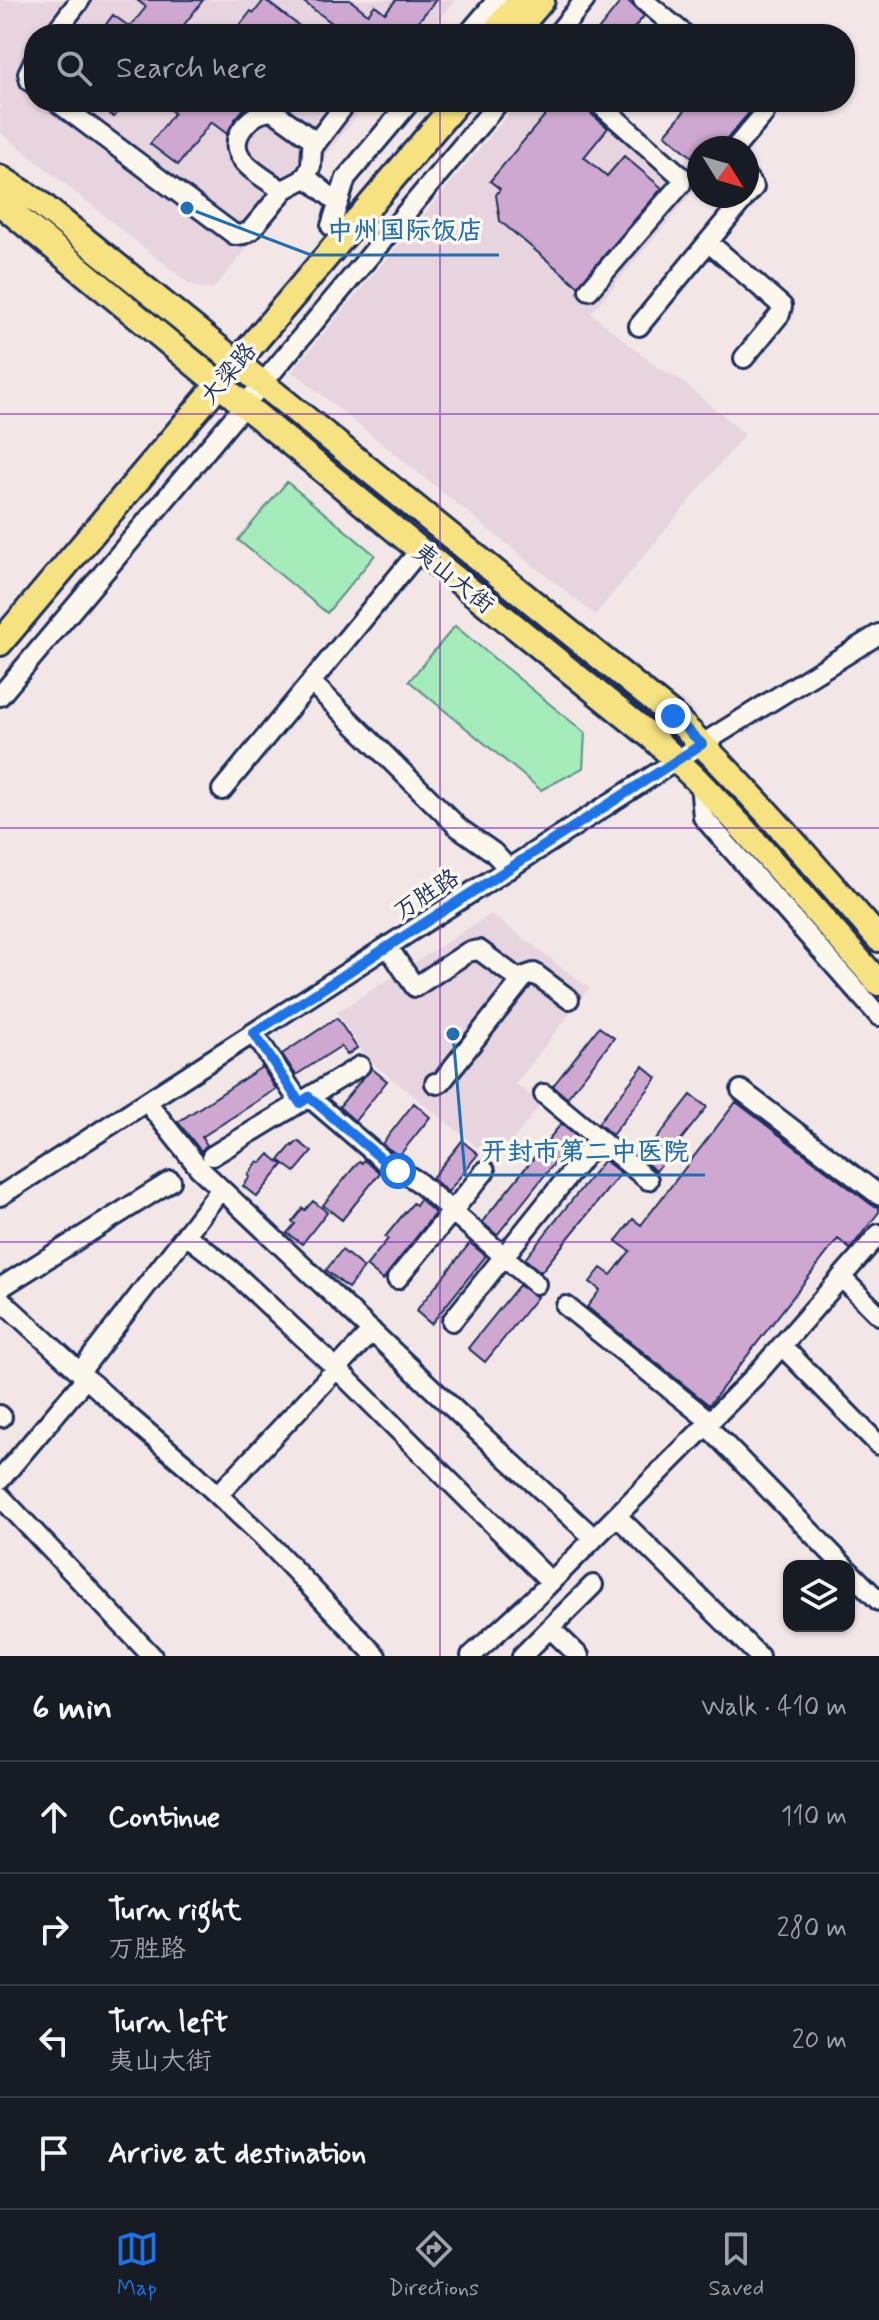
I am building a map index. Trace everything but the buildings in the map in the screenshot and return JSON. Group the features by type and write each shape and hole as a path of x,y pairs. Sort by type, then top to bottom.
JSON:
{"main road":[{"path":"501,24 521,0"},
{"path":"522,24 542,0"},
{"name":"大梁路","path":"230,358 335,214 427,112"},
{"name":"大梁路","path":"0,643 230,358 448,112"},
{"name":"夷山大街","path":"0,178 38,202 673,716 760,803 879,939"},
{"name":"夷山大街","path":"0,203 653,738 700,783 879,983"},
{"name":"大梁路","path":"0,618 213,379"}],"street":[{"path":"61,24 78,0"},
{"path":"477,24 497,0"},
{"path":"565,24 585,0"},
{"path":"643,0 672,24"},
{"path":"70,112 235,235 251,230 283,191 305,176 311,166 312,148 339,112"},
{"path":"266,112 251,118 236,144 240,158 283,191"},
{"path":"274,112 316,142"},
{"path":"335,214 346,178 402,112"},
{"path":"0,696 491,112"},
{"path":"589,290 681,184 682,177 608,112"},
{"path":"745,136 765,112"},
{"path":"305,176 335,214"},
{"path":"639,326 737,208"},
{"path":"708,242 782,306 780,314 744,358"},
{"path":"222,790 420,550"},
{"name":"万胜路","path":"0,1196 702,744 879,634"},
{"path":"311,682 459,828 493,852 509,869"},
{"path":"700,783 703,817 879,1016"},
{"path":"388,947 415,987 468,952 479,950 521,981"},
{"path":"435,1083 442,1081 525,976 534,973 569,999"},
{"path":"254,1033 305,1100 384,1161 417,1181 536,1284"},
{"path":"212,1156 360,1066"},
{"path":"741,1090 879,1195"},
{"path":"544,1094 648,1180"},
{"path":"147,1102 184,1151 221,1189 594,1538"},
{"path":"452,1321 598,1139"},
{"path":"397,1279 485,1171"},
{"path":"0,1288 171,1181"},
{"path":"0,1480 83,1375 221,1189"},
{"path":"471,1656 551,1582 709,1424 879,1234"},
{"path":"186,1235 231,1270 337,1369 551,1582"},
{"path":"841,1277 879,1315"},
{"path":"0,1299 263,1537 376,1656"},
{"path":"566,1306 709,1424 838,1560"},
{"path":"218,1495 372,1331"},
{"path":"782,1346 879,1445"},
{"path":"0,1496 152,1656"},
{"path":"617,1516 759,1656"},
{"path":"855,1577 879,1601"},
{"path":"522,1656 593,1585"},
{"path":"550,1628 579,1656"}],"shaded area":[{"path":"0,0 456,0 436,24 24,24 24,112 361,112 214,288 201,288 188,283 0,132"},
{"path":"511,112 623,112 687,166 687,199 591,313 658,368 677,377 745,434 595,615 292,371"},
{"path":"491,914 589,988 516,1084 541,1104 496,1162 365,1057 337,1012"}],"green space":[{"path":"287,482 375,555 327,613 238,540"},
{"path":"455,626 585,733 583,768 541,790 409,681"}],"place":[{"name":"中州国际饭店","path":"187,208"},
{"name":"开封市第二中医院","path":"453,1034"}],"route":[{"path":"398,1171 309,1097 300,1103 254,1033 702,744 673,716"}]}
